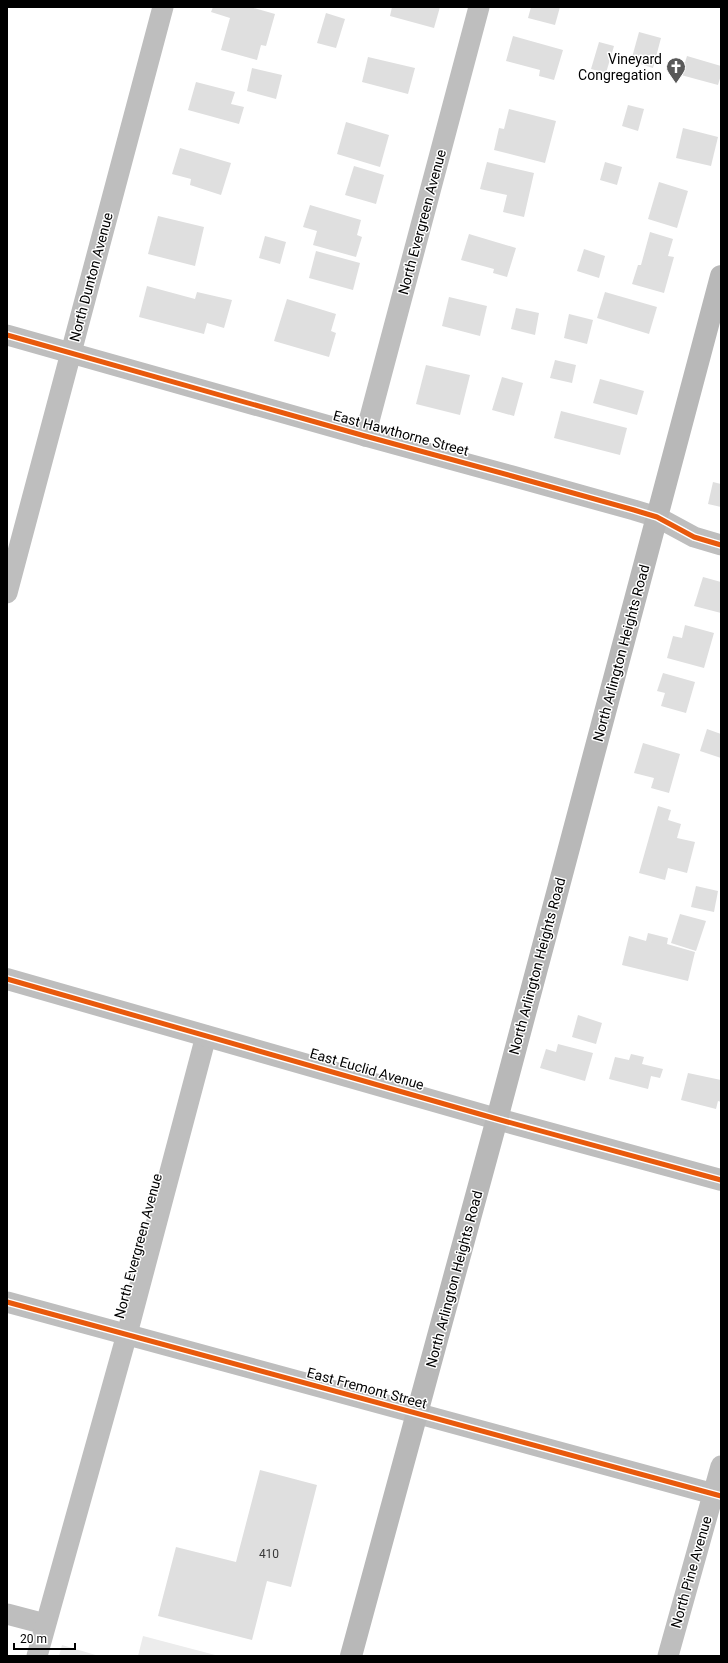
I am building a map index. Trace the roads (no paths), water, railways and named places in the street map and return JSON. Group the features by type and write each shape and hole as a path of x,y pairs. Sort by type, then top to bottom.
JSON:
{"main road":[{"name":"North Arlington Heights Road","path":"351,1656 497,1119 721,276"}],"street":[{"name":"North Dunton Avenue","path":"7,594 163,7"},
{"name":"North Evergreen Avenue","path":"365,436 479,7"},
{"name":"East Hawthorne Street","path":"7,335 657,517 694,537 721,545"},
{"name":"East Euclid Avenue","path":"7,980 497,1119 721,1180"},
{"name":"North Evergreen Avenue","path":"37,1656 127,1334 206,1036"},
{"name":"East Fremont Street","path":"7,1302 717,1495"},
{"name":"North Pine Avenue","path":"668,1656 717,1495 721,1466"},
{"path":"7,1614 45,1624"}],"place":[{"name":"Vineyard Congregation","path":"676,84"}]}
